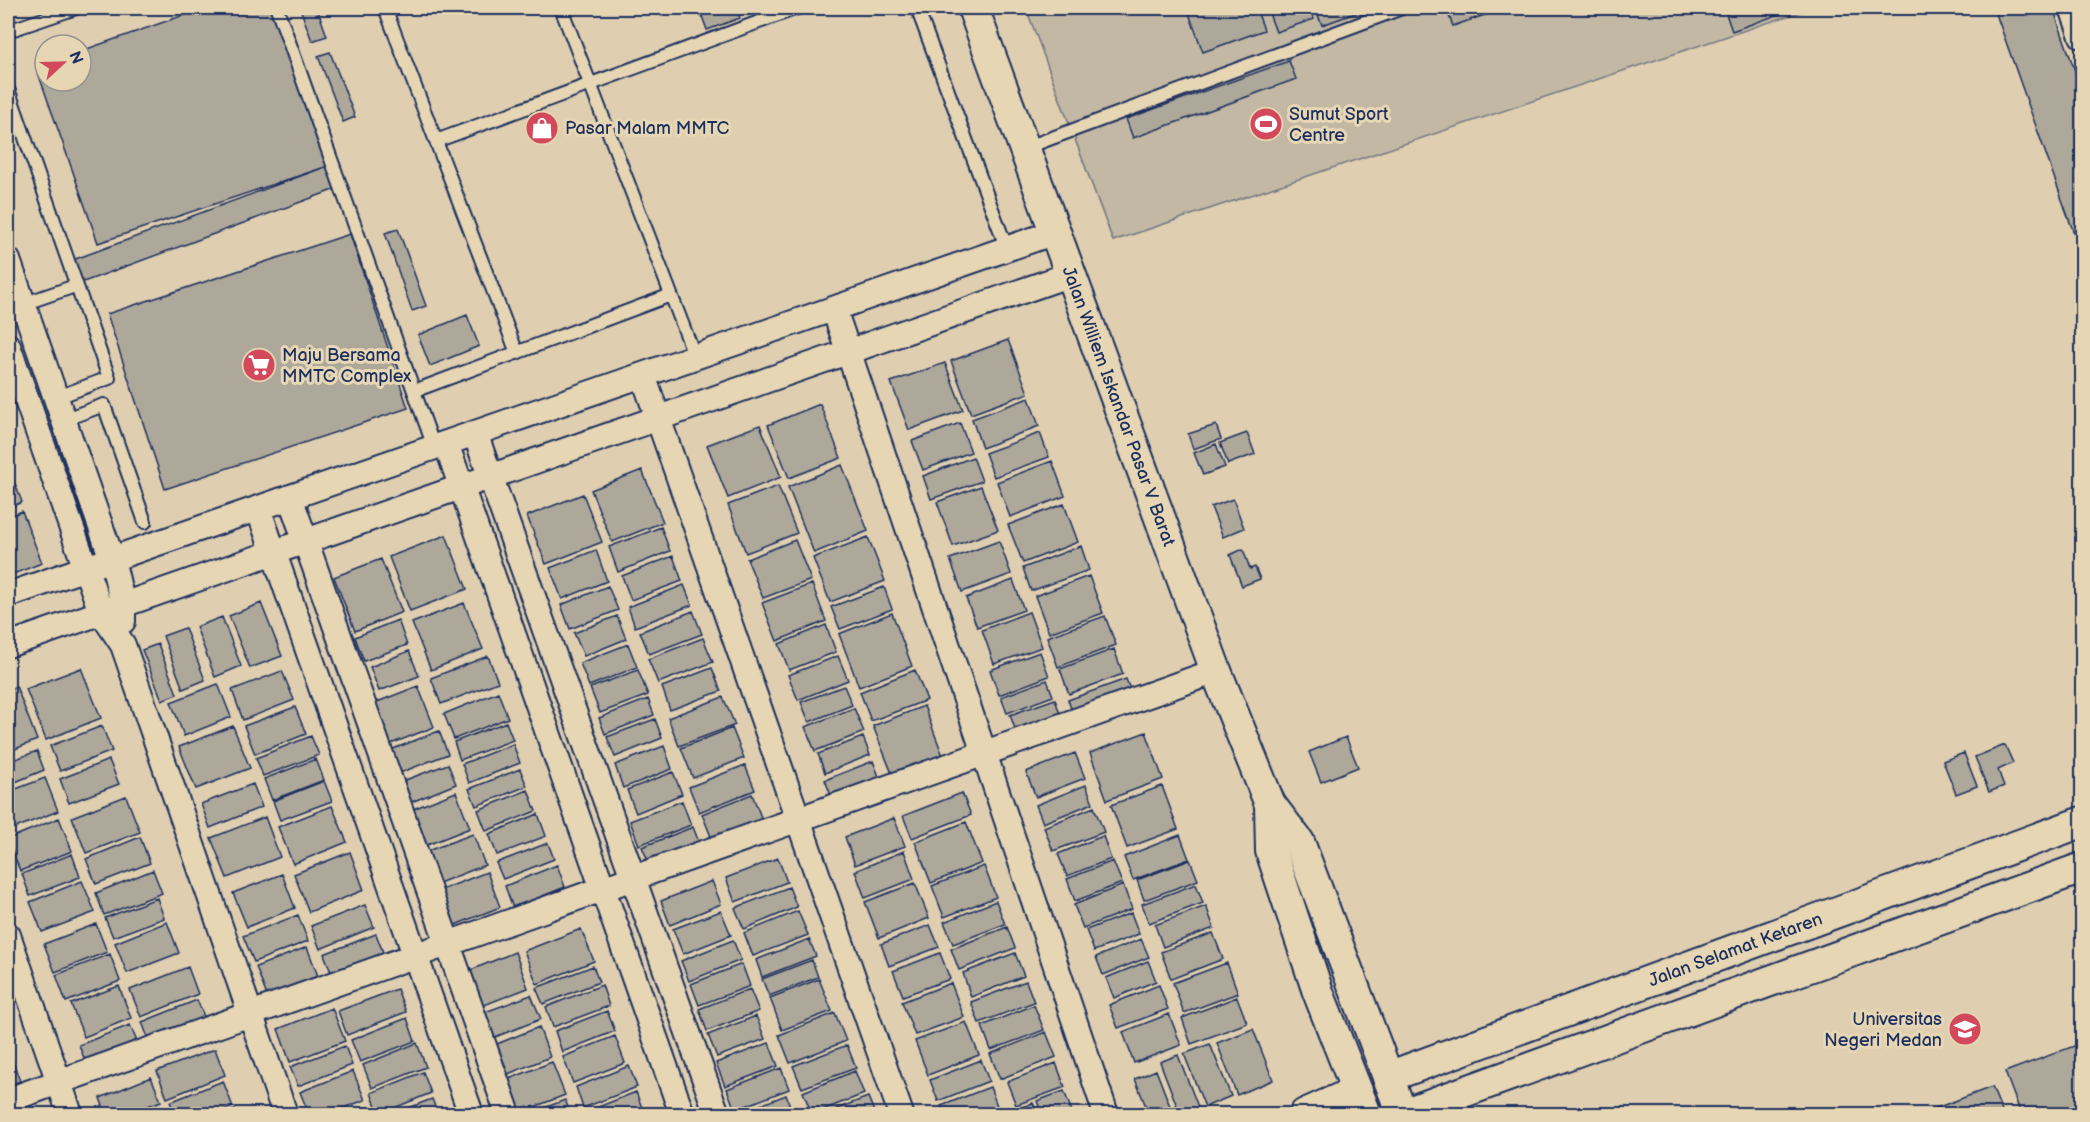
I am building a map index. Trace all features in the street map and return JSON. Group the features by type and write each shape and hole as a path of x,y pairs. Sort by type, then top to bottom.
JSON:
{"street":[{"name":"Jalan Williem Iskandar Pasar V Barat","path":"973,8 1216,671 1270,804 1299,842 1403,1114"},
{"path":"2072,8 2082,36"},
{"path":"8,595 1055,232"},
{"path":"8,260 112,559 112,608 123,645 285,1114"},
{"path":"8,645 1071,274"},
{"path":"834,309 1106,1114"},
{"path":"8,346 85,568 112,608"},
{"path":"643,375 902,1114"},
{"path":"475,433 717,1114"},
{"path":"440,445 462,487 682,1114"},
{"path":"290,497 448,944 505,1114"},
{"path":"258,508 471,1114"},
{"path":"309,652 341,641"},
{"path":"8,1100 1216,671"},
{"path":"337,734 370,722"},
{"path":"360,798 392,786"},
{"name":"Jalan Williem Iskandar Pasar V Barat","path":"1270,804 1271,851 1318,992 1361,1103"},
{"name":"Jalan Selamat Ketaren","path":"1388,1077 2082,822"},
{"path":"380,857 413,845"},
{"path":"1403,1114 2082,868"},
{"path":"1782,933 1798,971"},
{"path":"8,935 70,1114"},
{"path":"453,1062 485,1051"},
{"path":"1461,1114 1492,1083"},
{"path":"1305,1114 1361,1103"}],"lane":[{"path":"8,32 76,8"},
{"path":"277,8 414,391 440,445"},
{"path":"385,8 517,353"},
{"path":"561,8 695,357"},
{"path":"436,141 766,13 796,8"},
{"path":"917,8 1007,249"},
{"path":"1025,148 1402,8"},
{"path":"8,89 109,378 55,398"},
{"path":"23,304 75,286"},
{"path":"414,391 671,295"},
{"path":"63,420 104,405 145,522"}],"shaded area":[{"name":"Sumut Sport Centre","path":"1026,8 1812,8 1113,241"}],"building":[{"path":"204,8 273,8 328,166 98,243 45,93 93,93 93,47"},
{"path":"300,8 317,8 327,36 312,41"},
{"path":"699,8 736,8 740,18 707,30"},
{"path":"1187,8 1256,8 1264,30 1203,52"},
{"path":"1267,8 1310,8 1314,19 1276,32"},
{"path":"1315,8 1370,8 1322,25"},
{"path":"1446,8 1505,8 1453,26"},
{"path":"1724,8 1797,8 1732,31"},
{"path":"1994,8 2053,8 2082,91 2082,256"},
{"path":"330,52 355,117 343,122 318,56"},
{"path":"1289,61 1296,79 1133,138 1126,119"},
{"path":"328,166 336,189 78,284 70,261"},
{"path":"398,229 426,306 412,311 385,233"},
{"path":"350,234 408,408 165,489 107,314"},
{"path":"467,315 479,346 430,366 418,335"},
{"path":"1008,340 1028,393 971,414 951,361"},
{"path":"945,363 963,410 909,430 891,382"},
{"path":"1029,398 1039,426 982,448 972,419"},
{"path":"820,404 841,458 789,478 768,425"},
{"path":"960,423 971,452 923,470 912,441"},
{"path":"760,425 781,477 728,498 707,445"},
{"path":"1216,425 1221,439 1193,449 1188,434"},
{"path":"1040,433 1049,457 994,477 985,453"},
{"path":"1247,433 1255,454 1228,464 1220,443"},
{"path":"1216,444 1225,467 1203,475 1194,453"},
{"path":"973,457 982,481 931,499 923,476"},
{"path":"1052,461 1065,496 1010,517 997,482"},
{"path":"8,465 22,502 8,508"},
{"path":"842,465 868,531 814,553 788,487"},
{"path":"642,470 663,522 612,542 591,490"},
{"path":"778,486 797,533 746,553 728,505"},
{"path":"981,486 998,530 953,546 937,502"},
{"path":"583,494 602,542 546,564 527,516"},
{"path":"1233,499 1244,528 1223,537 1211,507"},
{"path":"1064,504 1078,542 1023,563 1008,525"},
{"path":"22,511 42,563 8,576 8,517"},
{"path":"661,527 670,551 618,572 609,547"},
{"path":"446,535 467,589 410,611 389,557"},
{"path":"868,537 885,581 830,602 813,558"},
{"path":"795,540 811,580 763,598 747,559"},
{"path":"999,541 1011,574 962,592 950,559"},
{"path":"1081,546 1089,570 1031,591 1023,568"},
{"path":"1243,549 1250,569 1255,567 1260,579 1242,586 1230,555"},
{"path":"596,550 607,581 562,599 550,568"},
{"path":"673,556 682,581 631,600 622,576"},
{"path":"381,559 402,612 355,631 334,577"},
{"path":"1089,576 1103,613 1049,633 1035,596"},
{"path":"1013,580 1024,610 977,627 966,598"},
{"path":"812,584 826,621 777,641 762,603"},
{"path":"684,585 692,605 635,627 628,607"},
{"path":"608,586 618,610 570,629 561,605"},
{"path":"884,587 892,609 840,629 831,607"},
{"path":"261,603 282,656 250,668 229,616"},
{"path":"464,603 483,649 431,670 412,623"},
{"path":"693,611 702,634 649,654 640,632"},
{"path":"1029,612 1042,647 994,664 982,630"},
{"path":"892,613 912,666 859,687 839,634"},
{"path":"617,616 626,639 584,656 574,633"},
{"path":"1105,616 1116,645 1058,667 1047,637"},
{"path":"222,617 241,666 215,677 196,627"},
{"path":"398,620 407,645 364,661 355,637"},
{"path":"826,625 836,652 789,670 779,644"},
{"path":"185,628 205,680 183,689 163,636"},
{"path":"703,638 713,662 658,683 648,659"},
{"path":"158,644 177,694 162,700 142,650"},
{"path":"628,644 637,667 589,686 580,663"},
{"path":"1114,649 1123,674 1069,694 1060,669"},
{"path":"409,651 419,676 379,691 370,667"},
{"path":"1040,652 1049,676 999,695 990,670"},
{"path":"488,656 498,682 441,704 431,678"},
{"path":"838,656 848,680 798,700 788,675"},
{"path":"81,668 101,718 46,740 26,689"},
{"path":"712,668 721,691 670,710 662,687"},
{"path":"638,670 648,695 600,713 590,688"},
{"path":"915,670 927,700 871,721 860,692"},
{"path":"282,671 294,700 243,720 232,690"},
{"path":"1126,679 1134,700 1076,722 1068,700"},
{"path":"1047,680 1053,696 1007,713 1001,697"},
{"path":"218,684 231,717 184,736 171,702"},
{"path":"16,686 37,740 8,752 8,690"},
{"path":"418,686 434,727 388,745 372,704"},
{"path":"844,686 852,705 809,722 801,702"},
{"path":"498,692 508,718 454,739 444,714"},
{"path":"723,697 735,725 679,746 668,718"},
{"path":"648,699 654,715 605,734 599,718"},
{"path":"1055,699 1062,720 1018,737 1010,715"},
{"path":"924,706 945,761 895,781 873,726"},
{"path":"295,707 306,734 255,754 244,726"},
{"path":"854,708 864,732 815,751 805,727"},
{"path":"655,719 662,738 615,757 607,737"},
{"path":"506,722 513,740 460,760 454,742"},
{"path":"102,726 112,751 60,771 50,746"},
{"path":"233,726 250,768 196,789 179,747"},
{"path":"732,728 744,758 693,778 681,748"},
{"path":"439,731 448,754 397,774 388,751"},
{"path":"1146,732 1163,779 1107,800 1090,753"},
{"path":"311,736 319,755 263,776 256,758"},
{"path":"863,737 870,755 825,773 818,754"},
{"path":"1346,737 1358,767 1321,782 1309,752"},
{"path":"513,744 520,763 469,783 462,764"},
{"path":"2005,745 2013,763 1998,770 2004,786 1989,792 1975,757"},
{"path":"664,746 672,769 623,788 615,765"},
{"path":"37,751 44,770 8,785 8,762"},
{"path":"1075,753 1085,778 1036,797 1026,772"},
{"path":"1964,753 1977,786 1956,794 1943,761"},
{"path":"316,759 324,780 272,800 264,779"},
{"path":"109,760 119,784 69,803 60,779"},
{"path":"873,761 883,787 835,806 825,780"},
{"path":"448,764 456,784 409,803 400,782"},
{"path":"745,765 755,790 699,812 689,787"},
{"path":"520,769 527,786 476,806 469,789"},
{"path":"673,772 682,794 636,813 627,790"},
{"path":"45,778 58,811 8,831 8,792"},
{"path":"324,781 332,801 280,820 273,801"},
{"path":"253,784 262,807 210,828 201,804"},
{"path":"1086,785 1093,803 1043,823 1036,805"},
{"path":"1162,786 1178,829 1127,848 1111,805"},
{"path":"528,790 536,811 486,831 478,810"},
{"path":"456,792 470,828 422,847 408,811"},
{"path":"962,793 971,815 912,838 903,816"},
{"path":"752,794 764,825 714,844 702,814"},
{"path":"126,796 140,832 86,853 72,817"},
{"path":"682,801 691,825 639,845 630,821"},
{"path":"332,806 347,842 293,864 278,827"},
{"path":"1094,807 1104,832 1053,851 1044,827"},
{"path":"538,814 546,836 497,855 489,834"},
{"path":"265,817 280,857 227,878 211,838"},
{"path":"59,818 72,851 20,871 8,839"},
{"path":"894,818 905,846 855,865 845,837"},
{"path":"966,822 982,863 931,883 915,842"},
{"path":"693,827 702,850 652,870 642,847"},
{"path":"473,834 485,865 434,885 422,853"},
{"path":"1180,835 1189,859 1133,880 1124,857"},
{"path":"1103,836 1111,859 1067,876 1058,854"},
{"path":"140,837 150,863 96,884 86,859"},
{"path":"548,843 554,859 503,879 496,863"},
{"path":"904,851 914,879 865,898 855,871"},
{"path":"350,852 364,890 309,912 294,874"},
{"path":"72,854 80,877 30,896 22,874"},
{"path":"778,858 787,882 735,902 726,878"},
{"path":"1190,860 1198,880 1144,900 1137,880"},
{"path":"1113,861 1122,883 1075,901 1067,879"},
{"path":"557,865 565,887 513,908 505,886"},
{"path":"984,866 996,897 944,917 932,886"},
{"path":"153,870 162,893 104,915 96,893"},
{"path":"487,872 500,907 450,927 436,892"},
{"path":"282,874 295,908 247,927 233,893"},
{"path":"82,881 95,912 42,932 30,902"},
{"path":"712,881 721,904 670,925 661,901"},
{"path":"915,883 929,918 879,938 865,902"},
{"path":"1196,884 1203,903 1149,923 1142,904"},
{"path":"1123,885 1132,909 1083,928 1074,905"},
{"path":"789,887 797,907 744,929 735,908"},
{"path":"157,898 164,918 113,937 105,918"},
{"path":"996,901 1005,924 953,944 944,922"},
{"path":"365,905 374,927 320,949 311,926"},
{"path":"1206,906 1214,928 1163,947 1155,925"},
{"path":"721,911 731,935 683,954 673,929"},
{"path":"798,911 808,935 753,956 744,933"},
{"path":"1131,913 1139,934 1094,951 1086,930"},
{"path":"298,915 308,941 254,962 243,936"},
{"path":"167,922 179,953 127,973 115,943"},
{"path":"96,924 107,952 55,972 44,944"},
{"path":"930,925 939,947 889,966 881,944"},
{"path":"1007,927 1015,948 959,970 951,949"},
{"path":"581,929 594,961 537,984 524,951"},
{"path":"1213,933 1223,959 1171,979 1161,952"},
{"path":"376,934 386,960 334,980 324,954"},
{"path":"809,939 816,956 762,977 756,960"},
{"path":"1141,939 1149,957 1103,975 1096,957"},
{"path":"733,940 741,960 689,981 681,961"},
{"path":"307,947 318,976 267,996 256,967"},
{"path":"515,952 528,988 479,1007 466,972"},
{"path":"940,953 950,979 903,996 893,971"},
{"path":"1015,953 1024,976 971,997 963,973"},
{"path":"110,954 120,981 66,1002 56,975"},
{"path":"812,960 818,977 769,996 762,979"},
{"path":"1148,961 1156,981 1114,998 1106,978"},
{"path":"1227,963 1238,993 1184,1013 1173,983"},
{"path":"742,964 750,986 699,1005 691,984"},
{"path":"593,966 599,982 543,1004 536,988"},
{"path":"188,967 198,994 141,1017 130,990"},
{"path":"819,979 832,1011 782,1030 770,998"},
{"path":"1026,981 1034,1002 979,1023 971,1002"},
{"path":"951,983 964,1017 915,1035 902,1002"},
{"path":"602,985 609,1006 553,1027 546,1007"},
{"path":"1159,985 1168,1009 1118,1028 1109,1005"},
{"path":"119,986 131,1018 84,1037 71,1004"},
{"path":"397,989 406,1012 347,1035 338,1011"},
{"path":"750,989 759,1011 707,1031 699,1009"},
{"path":"531,995 541,1019 490,1039 480,1014"},
{"path":"1237,997 1247,1023 1191,1044 1182,1018"},
{"path":"197,1000 206,1021 150,1043 142,1022"},
{"path":"1034,1005 1044,1030 991,1050 982,1026"},
{"path":"332,1008 345,1041 290,1062 278,1029"},
{"path":"607,1011 615,1031 562,1052 555,1031"},
{"path":"835,1013 846,1041 790,1063 779,1035"},
{"path":"1169,1014 1181,1045 1134,1063 1123,1032"},
{"path":"756,1016 765,1039 717,1057 708,1035"},
{"path":"407,1018 415,1041 360,1062 351,1040"},
{"path":"966,1022 979,1055 928,1075 915,1041"},
{"path":"130,1025 141,1051 89,1071 79,1045"},
{"path":"539,1027 550,1057 508,1074 497,1044"},
{"path":"1253,1029 1273,1080 1237,1095 1217,1043"},
{"path":"1046,1032 1056,1057 1000,1079 990,1054"},
{"path":"615,1036 625,1063 573,1083 563,1057"},
{"path":"417,1043 426,1067 372,1088 363,1065"},
{"path":"769,1043 778,1066 725,1086 716,1063"},
{"path":"2082,1043 2082,1114 2021,1114 2005,1072"},
{"path":"1210,1044 1231,1096 1205,1107 1184,1054"},
{"path":"847,1045 856,1068 802,1088 793,1066"},
{"path":"345,1046 352,1065 298,1086 290,1067"},
{"path":"8,1048 20,1081 8,1086"},
{"path":"215,1049 225,1075 167,1098 157,1071"},
{"path":"1178,1055 1200,1112 1195,1114 1180,1114 1160,1062"},
{"path":"981,1060 989,1081 938,1101 930,1080"},
{"path":"552,1062 565,1095 516,1114 504,1081"},
{"path":"1056,1063 1065,1087 1016,1105 1007,1082"},
{"path":"629,1066 637,1087 583,1108 576,1087"},
{"path":"781,1068 789,1089 735,1110 727,1089"},
{"path":"1156,1070 1173,1114 1149,1114 1135,1079"},
{"path":"353,1071 365,1100 327,1114 309,1114 300,1092"},
{"path":"855,1071 864,1094 812,1114 803,1092"},
{"path":"423,1072 431,1093 379,1114 371,1093"},
{"path":"151,1077 161,1101 127,1114 106,1114 100,1098"},
{"path":"223,1081 233,1107 213,1114 176,1114 170,1102"},
{"path":"990,1087 999,1111 990,1114 945,1114 941,1106"},
{"path":"1992,1087 2003,1114 1920,1114"},
{"path":"1064,1091 1073,1114 1042,1114 1037,1101"},
{"path":"636,1092 644,1113 583,1113"},
{"path":"786,1095 793,1114 737,1114"},
{"path":"868,1097 875,1114 823,1114"},
{"path":"432,1099 438,1114 392,1114"},
{"path":"565,1100 571,1114 528,1114"},
{"path":"1033,1103 1038,1114 1012,1114 1011,1111"},
{"path":"157,1106 161,1114 137,1114"},
{"path":"363,1109 365,1114 349,1114"},
{"path":"235,1110 237,1114 223,1114"}],"place":[{"name":"Sumut Sport Centre","path":"1266,124"},
{"name":"Pasar Malam MMTC","path":"542,128"},
{"name":"Maju Bersama MMTC Complex","path":"259,365"},
{"name":"Universitas Negeri Medan","path":"1965,1029"}]}
